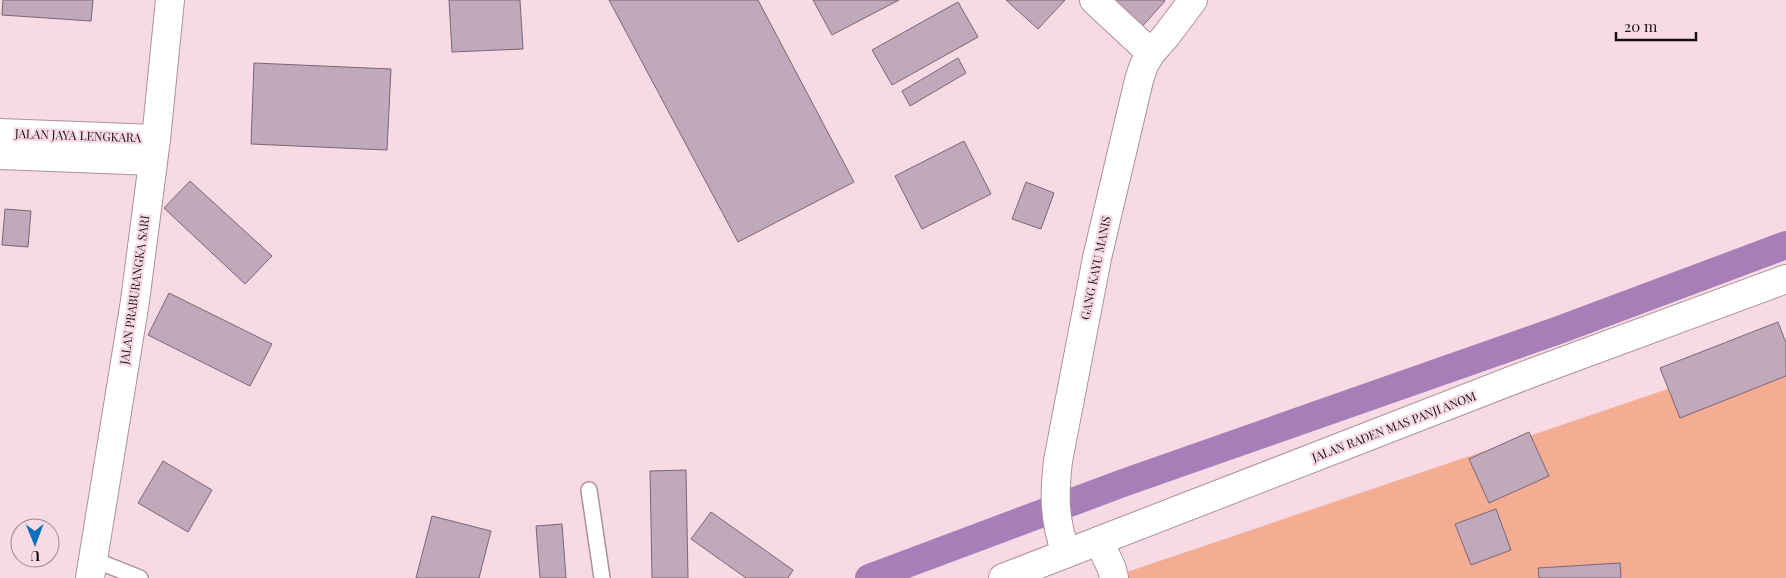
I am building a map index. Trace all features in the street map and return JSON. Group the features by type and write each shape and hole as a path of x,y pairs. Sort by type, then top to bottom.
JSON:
{"street":[{"name":"JALAN PRABURANGKA SARI","path":"91,568 128,349 154,150 170,0"},
{"path":"1094,0 1151,53"},
{"name":"GANG KAYU MANIS","path":"1066,553 1058,527 1054,500 1058,461 1097,258 1138,80 1151,53 1192,0"},
{"name":"JALAN JAYA LENGKARA","path":"0,133 154,150"},
{"name":"JALAN JAYA LENGKARA","path":"0,155 154,150"},
{"name":"JALAN RADEN MAS PANJI ANOM","path":"1003,578 1534,372 1786,279"},
{"path":"1099,541 1112,569 1114,578"}],"lane":[{"path":"590,490 602,578"},
{"path":"91,568 140,578"}],"shaded area":[{"path":"1786,349 1786,578 1127,578 1127,572"}],"building":[{"path":"3,0 93,0 91,21 2,15"},
{"path":"449,0 520,0 523,49 452,52"},
{"path":"609,0 758,0 854,182 738,242"},
{"path":"813,0 899,0 832,35"},
{"path":"1006,0 1065,0 1038,29"},
{"path":"1103,0 1164,0 1165,1 1138,31"},
{"path":"958,2 978,37 892,85 872,50"},
{"path":"958,58 966,73 910,106 902,91"},
{"path":"254,63 391,69 387,150 251,144"},
{"path":"964,141 991,194 922,229 895,176"},
{"path":"190,181 272,256 245,284 164,208"},
{"path":"1026,182 1054,193 1041,229 1012,219"},
{"path":"5,209 31,211 28,247 2,245"},
{"path":"169,293 272,344 250,386 148,335"},
{"path":"1778,322 1786,343 1786,376 1680,418 1660,368"},
{"path":"1529,432 1549,476 1489,503 1469,459"},
{"path":"163,461 212,490 188,532 138,503"},
{"path":"686,470 688,578 652,578 650,471"},
{"path":"1496,509 1511,550 1471,565 1455,524"},
{"path":"711,512 793,570 788,578 746,578 691,539"},
{"path":"432,516 491,531 479,578 416,578"},
{"path":"562,524 566,578 540,578 536,526"},
{"path":"1620,563 1621,578 1539,578 1538,568"}],"waterway":[{"path":"869,578 1123,483 1559,330 1786,245"}]}
